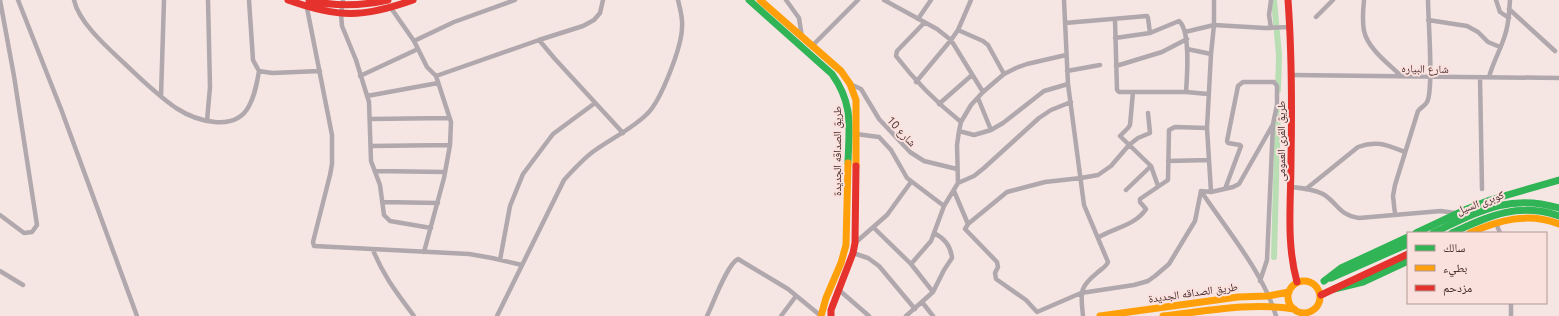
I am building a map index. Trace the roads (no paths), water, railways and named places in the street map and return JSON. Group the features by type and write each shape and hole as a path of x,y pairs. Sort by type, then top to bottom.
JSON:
{"main road":[{"path":"288,0 308,4 341,14 366,14 391,8 413,0"},
{"path":"308,4 342,3 365,5 388,0 391,8"},
{"name":"طريق الصداقه الجديدة","path":"749,0 841,71 850,84 856,100 855,243 853,253 831,313"},
{"name":"طريق الصداقه الجديدة","path":"760,0 802,37 832,74 842,88 847,99 849,114 846,245 843,258 823,307 821,316"},
{"name":"طريق القرى العمومى","path":"1288,0 1291,76 1290,252 1292,267 1297,282"},
{"path":"1418,232 1490,200 1559,180"},
{"name":"كوبرى السيل","path":"1435,232 1494,206 1510,202 1542,202 1559,208"},
{"name":"كوبرى السيل","path":"1454,232 1479,220 1514,210 1531,209 1559,216"},
{"path":"1473,232 1496,223 1530,218 1545,219 1559,224"},
{"path":"1324,281 1346,265 1407,237"},
{"path":"1315,284 1407,244"},
{"path":"1321,295 1407,254"},
{"path":"1334,289 1361,283 1407,261"},
{"path":"1306,280 1315,284 1321,295 1318,306 1304,315 1294,309 1289,301 1290,288 1297,282 1306,280"},
{"name":"طريق الصداقه الجديدة","path":"1100,316 1238,296 1268,296 1289,292"},
{"path":"823,307 831,313"},
{"name":"طريق الصداقه الجديدة","path":"1163,316 1242,307 1294,309"}],"street":[{"path":"0,0 14,76 37,225 32,232 24,233 0,215"},
{"path":"18,0 61,108 137,316"},
{"path":"74,0 80,14 99,38 144,82 161,96 182,112 207,121 230,122 244,113 249,107 256,89 259,71 253,60 249,0"},
{"path":"161,96 164,0"},
{"path":"207,121 210,87 208,0"},
{"path":"414,41 454,22 515,0"},
{"path":"436,76 583,26 594,20 600,13 603,0"},
{"path":"497,316 564,180 577,165 594,151 623,133 648,114 661,93 675,59 682,28 678,0"},
{"path":"786,0 799,18 802,37"},
{"path":"810,48 858,0"},
{"path":"884,0 937,29 952,40 983,92"},
{"path":"918,19 930,0"},
{"path":"916,82 952,40 971,0"},
{"path":"1064,0 1068,84 1084,205 1099,237 1108,262 1106,266 1086,283 1081,293 1083,316"},
{"path":"1211,192 1207,128 1208,94 1214,25 1214,0"},
{"path":"1271,0 1269,15 1272,28"},
{"path":"1316,17 1333,0"},
{"path":"1364,0 1364,33 1368,41 1401,76"},
{"path":"1394,214 1393,196 1395,185 1418,111 1427,103 1428,100 1430,77 1428,0"},
{"path":"1496,0 1500,12 1508,18"},
{"path":"1489,76 1492,65 1498,55 1506,34 1510,0"},
{"path":"342,3 342,26 356,60 369,102 371,161 380,185 384,215 390,221 431,228"},
{"path":"308,4 332,135 332,164 313,244 316,247 468,254 522,266"},
{"path":"391,8 414,41 427,67 436,76 451,122 450,145 445,172 424,252"},
{"path":"1509,9 1555,51"},
{"path":"1065,23 1115,20 1147,16 1150,33"},
{"path":"1115,20 1117,90 1119,92 1186,92 1208,94"},
{"path":"1115,38 1150,33 1179,20 1182,23 1187,39 1186,92"},
{"path":"1428,20 1467,26 1478,32 1488,42 1500,47"},
{"path":"924,23 896,54 896,56 916,82 961,122"},
{"path":"1185,32 1214,25 1272,28 1289,27"},
{"path":"958,30 983,41 988,45 1004,74"},
{"path":"1116,66 1162,52 1187,39"},
{"path":"539,40 594,103 623,133"},
{"path":"360,76 418,49"},
{"path":"1187,49 1211,54"},
{"path":"911,264 925,249 934,233 944,206 958,183 957,145 959,131 961,122 971,104 1004,74 1028,64 1066,55"},
{"path":"1068,71 1100,65"},
{"path":"259,71 272,73 320,71"},
{"path":"939,104 972,75"},
{"name":"شارع البياره","path":"1291,76 1489,76 1559,78"},
{"path":"1480,77 1482,189"},
{"path":"1226,189 1240,146 1228,143 1227,141 1238,86 1241,83 1274,82 1276,84 1277,105 1273,124 1267,260 1260,281"},
{"path":"367,96 438,83"},
{"name":"شارع 10","path":"850,84 861,89 879,119 910,152 924,161 957,169"},
{"path":"959,131 974,135 992,130 1044,91 1068,84"},
{"path":"1133,92 1130,125 1120,136 1151,166 1158,186"},
{"path":"978,98 992,130"},
{"path":"958,183 974,176 1045,114 1071,102"},
{"path":"500,260 510,206 523,174 553,134 594,103"},
{"path":"1148,113 1150,134 1138,138 1129,145 1106,171 1098,175 1045,182 1007,192 965,227 965,229 997,262 998,267 994,273 996,279 1026,300 1038,314 1081,293 1134,285 1148,281 1169,264 1195,221 1201,191"},
{"path":"370,120 450,118"},
{"path":"1201,191 1211,192 1236,186 1242,180 1273,124"},
{"path":"1099,237 1129,224 1145,211 1145,207 1140,202 1140,199 1168,180 1170,130 1175,127 1207,128"},
{"path":"856,134 879,137 885,143 904,174 911,182 944,206"},
{"path":"1306,189 1358,147 1366,144 1381,143 1405,152"},
{"path":"371,146 450,145"},
{"path":"1168,161 1209,160"},
{"path":"1126,190 1151,166"},
{"path":"375,171 445,172"},
{"path":"855,243 874,228 895,206 911,182"},
{"path":"1291,186 1321,193 1341,211 1352,217 1359,218 1446,211 1457,214"},
{"path":"954,191 968,224"},
{"path":"1201,191 1245,255 1268,296 1276,316"},
{"path":"382,202 438,203"},
{"path":"1496,223 1500,232"},
{"path":"874,228 911,264 933,292"},
{"path":"906,316 933,292 952,258 952,254 946,242 934,233"},
{"path":"373,250 390,285 414,316"},
{"path":"853,253 873,261 886,273 915,308"},
{"path":"707,316 721,284 733,263 738,259 782,285 821,316"},
{"path":"0,271 23,285"},
{"path":"839,290 869,316"},
{"path":"781,316 796,296"},
{"path":"922,302 934,316"},
{"path":"1511,304 1511,316"}],"waterway":[{"path":"1274,0 1279,55 1278,90"},
{"path":"1274,257 1278,107"}]}
